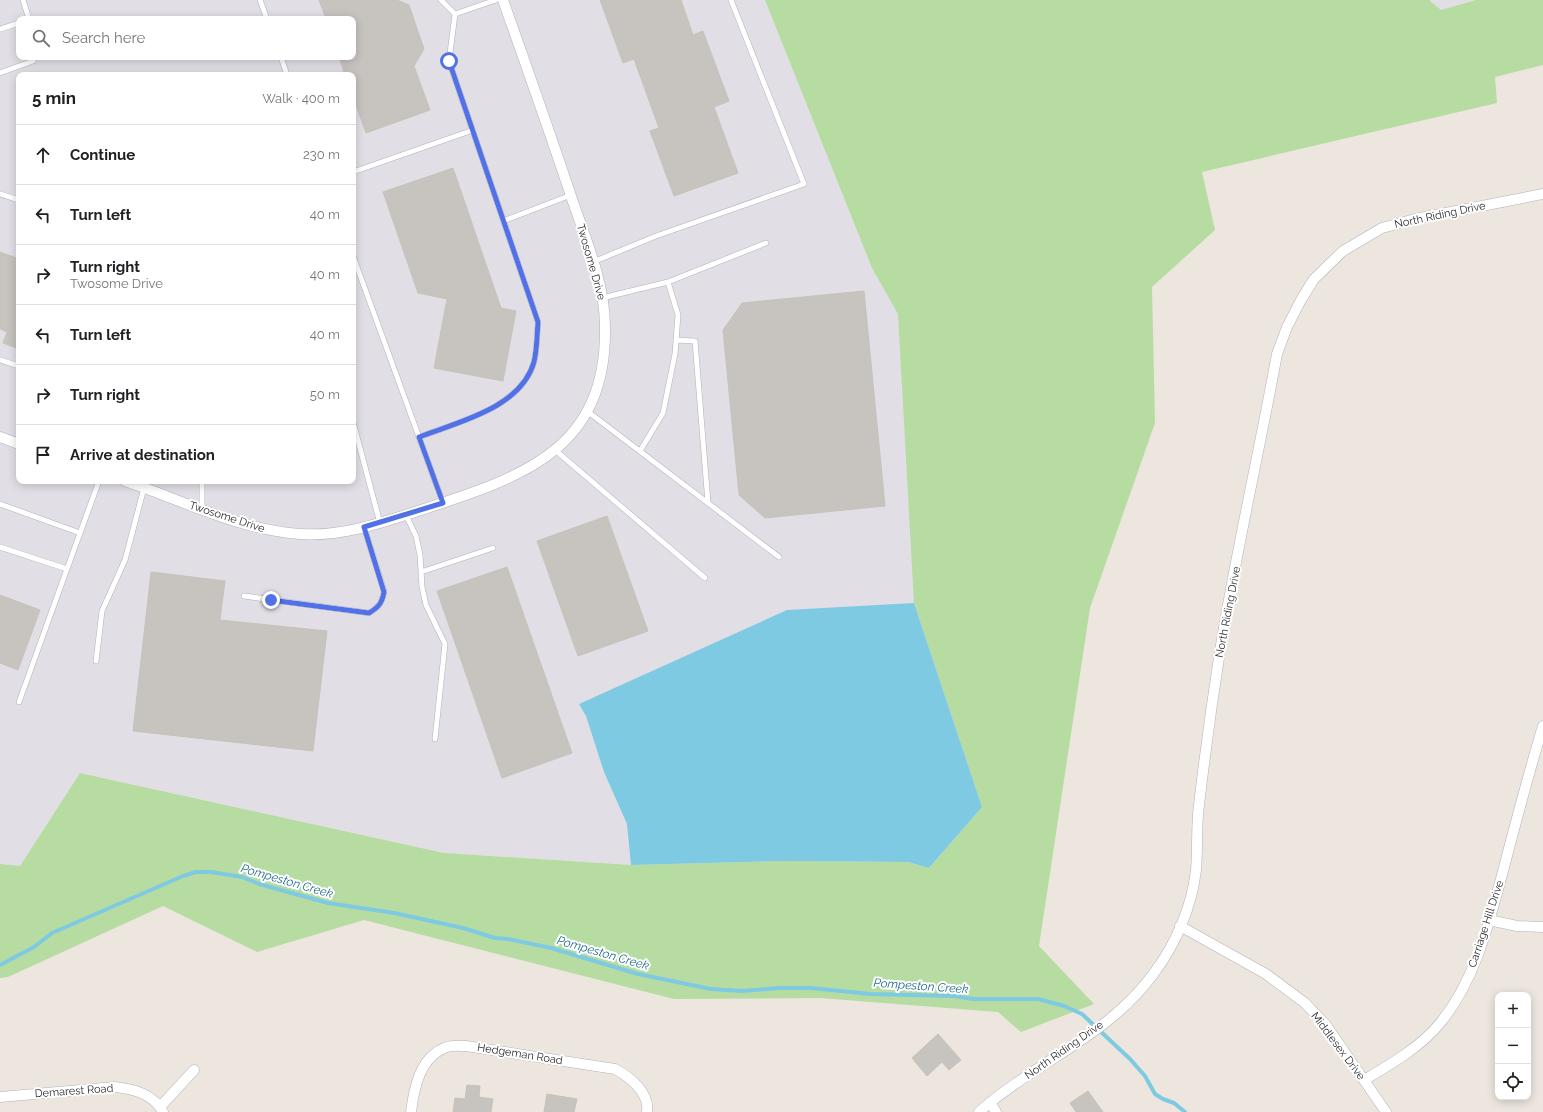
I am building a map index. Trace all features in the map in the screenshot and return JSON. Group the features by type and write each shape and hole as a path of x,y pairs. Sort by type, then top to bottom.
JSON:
{"street":[{"name":"Twosome Drive","path":"133,484 202,510 246,524 274,531 301,534 327,534 364,527 406,515 508,480 530,468 569,438 587,411 602,375 604,363 605,324 602,298 593,262 571,195 503,0"},
{"name":"North Riding Drive","path":"979,1112 990,1102 1040,1066 1085,1039 1129,1002 1154,974 1167,953 1180,926 1189,900 1196,870 1198,809 1208,726 1224,628 1278,354 1287,327 1300,300 1314,279 1343,251 1382,228 1415,218 1543,194"},
{"path":"0,437 16,443"},
{"name":"Carriage Hill Drive","path":"1364,1080 1408,1052 1440,1023 1458,997 1473,968 1489,920 1543,726"},
{"path":"1489,920 1517,926 1543,927"},
{"name":"Middlesex Drive","path":"1180,926 1266,974 1305,1003 1326,1025 1386,1112"},
{"name":"Hedgeman Road","path":"411,1112 416,1082 434,1054 448,1047 466,1046 615,1069 630,1077 640,1090 648,1107 647,1112"},
{"path":"162,1109 194,1070"},
{"name":"Demarest Road","path":"0,1097 115,1087 126,1088 146,1094 162,1109"},
{"path":"990,1102 996,1112"}],"lane":[{"path":"23,0 28,16"},
{"path":"260,0 266,16"},
{"path":"419,437 491,409 509,398 524,383 534,362 538,322 449,61 454,14 441,0"},
{"path":"454,14 496,0"},
{"path":"593,262 656,236 804,184 731,0"},
{"path":"0,29 16,24"},
{"path":"0,73 34,60"},
{"path":"281,60 286,72"},
{"path":"356,171 473,130"},
{"path":"0,194 16,199"},
{"path":"504,221 571,195"},
{"path":"602,298 668,282 766,243"},
{"path":"356,264 443,503"},
{"path":"640,451 662,413 675,354 678,315 668,282"},
{"path":"676,340 695,341 708,503"},
{"path":"0,360 16,365"},
{"path":"587,411 779,557"},
{"path":"356,433 380,522"},
{"path":"555,450 706,578"},
{"path":"19,702 98,484"},
{"path":"202,484 202,510"},
{"path":"96,661 102,611 125,560 144,488"},
{"path":"0,504 80,533"},
{"path":"406,515 416,536 420,555 426,605 445,644 435,739"},
{"path":"244,596 369,613 378,608 383,600 384,592 364,527"},
{"path":"0,547 67,569"},
{"path":"421,572 492,548"}],"shaded area":[{"path":"0,0 1543,0 1543,60 1276,126 1058,228 1002,850 631,865 444,853 80,773 20,866 0,864"}],"green space":[{"path":"765,0 1429,0 1441,10 1476,0 1543,0 1543,65 1495,77 1497,103 1202,172 1215,230 1152,287 1155,423 1090,608 1039,946 1094,1004 1021,1032 998,1012 820,998 674,999 364,920 257,952 163,906 8,977 0,978 0,864 20,866 80,773 444,853 631,865 784,861 908,862 929,868 982,807 914,603 898,314 872,268"}],"water":[{"path":"914,603 982,807 929,868 908,862 784,861 631,865 627,824 604,772 586,716 579,704 787,610"}],"building":[{"path":"319,0 397,0 409,5 424,49 414,66 430,110 366,133 356,105 356,72 344,72 340,60 356,60 356,16 325,16"},
{"path":"600,0 681,0 693,35 703,31 729,101 714,107 738,173 674,196 650,131 659,128 634,59 623,63"},
{"path":"453,168 501,308 516,311 503,381 434,368 447,299 418,293 383,192"},
{"path":"0,252 16,258 16,348 3,343 7,332 0,329"},
{"path":"864,291 885,506 765,518 739,495 723,330 742,303"},
{"path":"607,516 648,631 578,656 537,541"},
{"path":"507,567 572,753 502,778 437,591"},
{"path":"151,572 225,581 220,620 327,631 313,751 133,731"},
{"path":"0,595 40,610 18,670 0,663"},
{"path":"938,1034 961,1060 949,1070 942,1062 927,1076 912,1058"},
{"path":"467,1085 480,1086 479,1097 493,1099 491,1112 453,1112 455,1098 465,1099"},
{"path":"1088,1091 1103,1112 1076,1112 1070,1103"},
{"path":"547,1094 577,1099 574,1112 544,1112"}],"waterway":[{"name":"Pompeston Creek","path":"0,965 34,947 52,933 183,876 196,872 211,872 242,877 259,884 328,903 394,913 463,928 495,938 508,939 551,948 638,974 711,989 742,991 779,988 811,988 870,994 954,996 973,999 1038,999 1064,1006 1082,1014 1130,1059 1145,1076 1155,1094 1174,1103 1185,1112"}],"route":[{"path":"271,600 337,607 369,613 378,608 383,600 384,592 364,527 443,503 419,437 491,409 509,398 524,383 534,362 538,322 449,61"}]}
